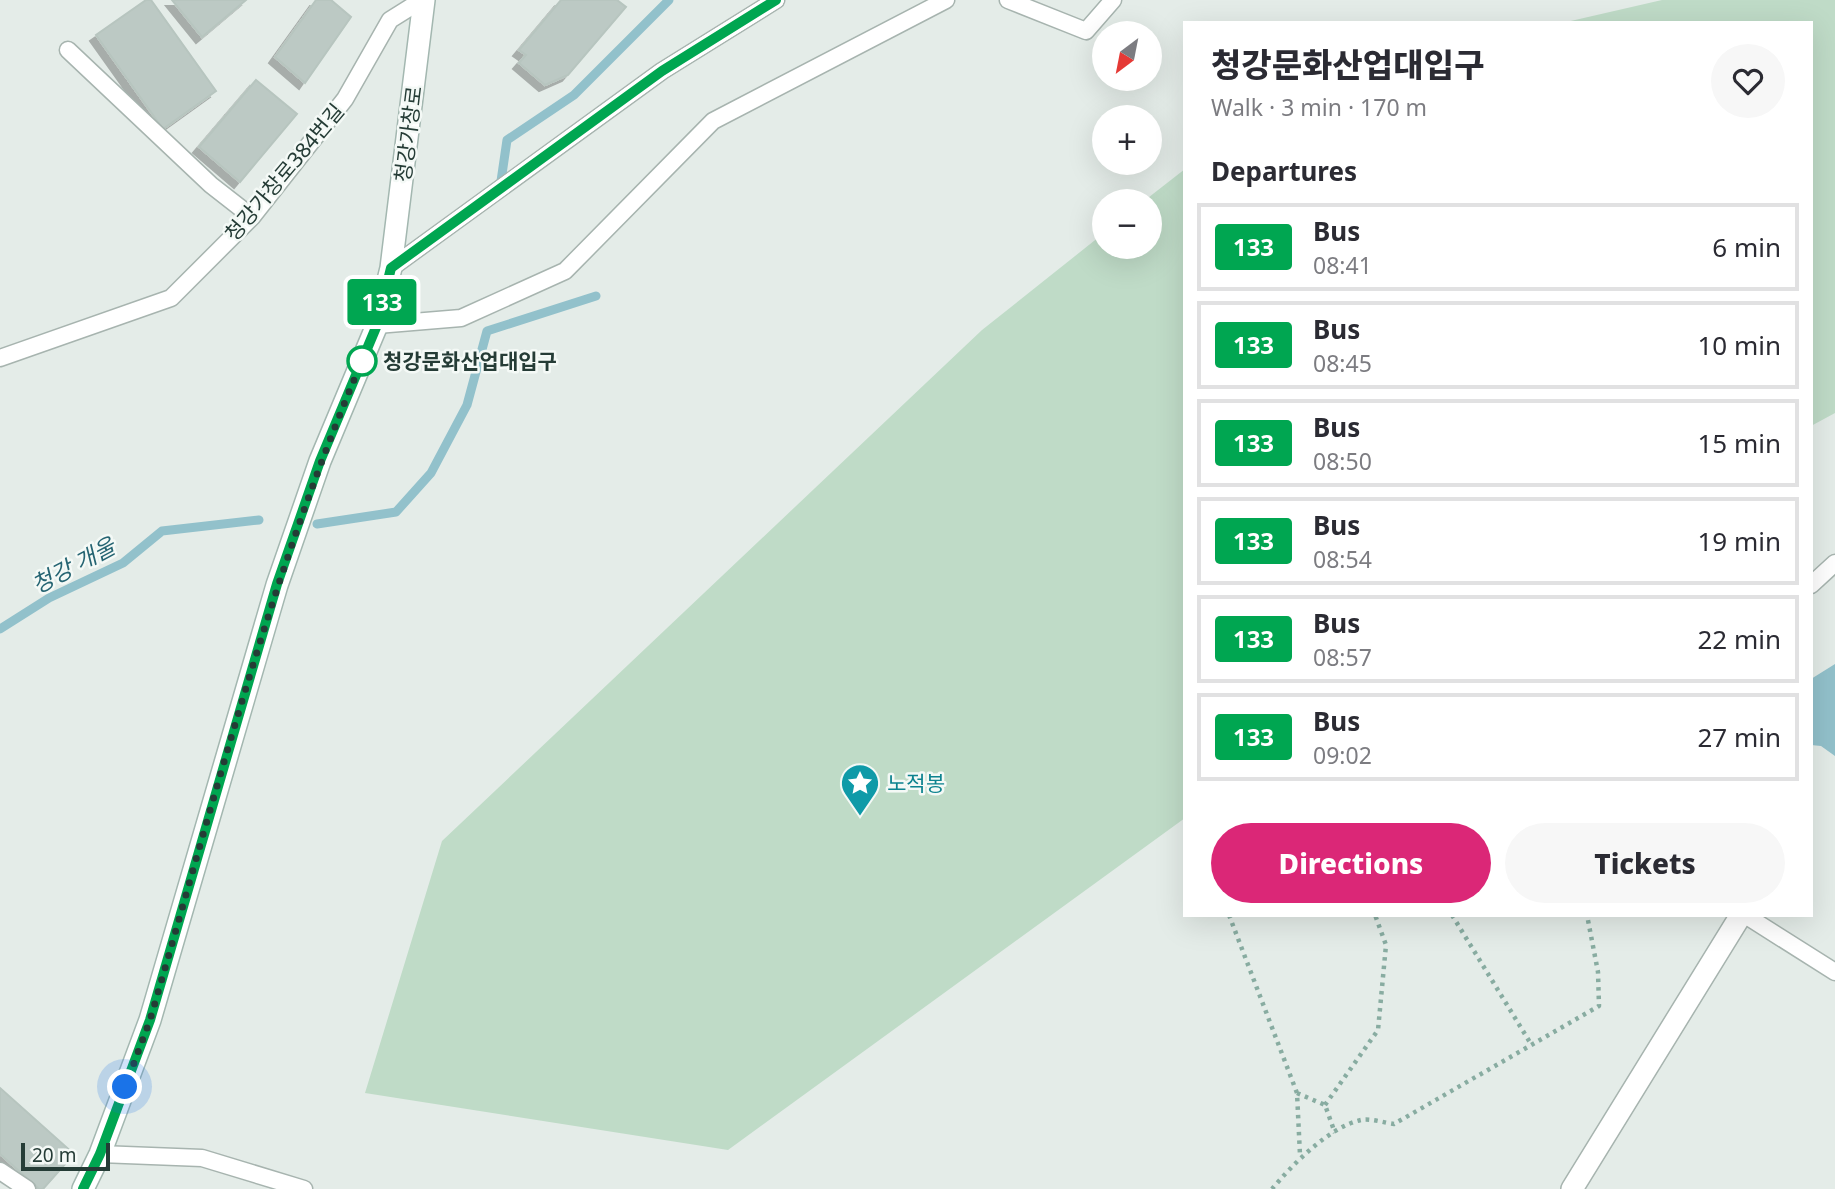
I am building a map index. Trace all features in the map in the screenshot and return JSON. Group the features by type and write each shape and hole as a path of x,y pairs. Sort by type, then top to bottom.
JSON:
{"main road":[{"name":"청강가창로","path":"83,1189 100,1154 150,1020 277,584 320,461 377,325 391,268 423,0"},
{"path":"1572,1189 1742,917"}],"lane":[{"name":"청강가창로384번길","path":"0,358 171,298 252,217 345,99 390,20 423,0"},
{"path":"391,268 662,71 776,0"},
{"path":"377,325 461,318 565,271 713,121 946,0"},
{"path":"1008,0 1086,31 1112,0"},
{"path":"68,50 211,184 252,217"},
{"path":"1813,583 1835,563"},
{"path":"1746,917 1835,972"},
{"path":"100,1154 202,1158 304,1189"},
{"path":"0,1171 27,1189"}],"path":[{"path":"1230,917 1297,1093 1300,1156"},
{"path":"1325,1105 1378,1030 1386,945 1376,917"},
{"path":"1453,917 1531,1044"},
{"path":"1272,1189 1300,1156 1335,1133 1362,1119 1394,1124 1598,1006 1598,972 1587,917"},
{"path":"1297,1093 1325,1105 1335,1133"}],"green space":[{"path":"1662,0 1835,0 1835,413 1813,425 1813,21 1571,21"},
{"path":"1183,171 1183,819 728,1150 365,1093 442,841 982,330 1092,243 1092,259 1162,259 1162,189 1159,189"}],"water":[{"path":"1835,664 1835,756 1821,746 1813,745 1813,678"}],"building":[{"path":"146,0 151,0 216,91 163,129 96,35"},
{"path":"172,0 246,0 202,37"},
{"path":"316,0 331,0 351,17 305,83 275,57"},
{"path":"561,0 617,0 626,7 568,75 545,85 519,63 526,55 519,50"},
{"path":"256,80 297,114 240,182 199,147"},
{"path":"0,1088 74,1154 43,1189 39,1189 0,1154"}],"waterway":[{"path":"500,188 507,140 574,95 669,0"},
{"path":"317,524 396,512 431,473 467,405 487,331 596,296"},
{"name":"청강 개울","path":"0,629 49,598 123,563 162,531 259,520"}],"bus line":[{"name":"133","path":"83,1189 100,1154 150,1020 277,584 320,461 377,325 391,268 662,71 776,0"}],"place":[{"name":"청강문화산업대입구","path":"362,361"},
{"name":"노적봉","path":"860,817"}],"route":[{"path":"125,1087 150,1020 277,584 320,461 362,361"}]}
